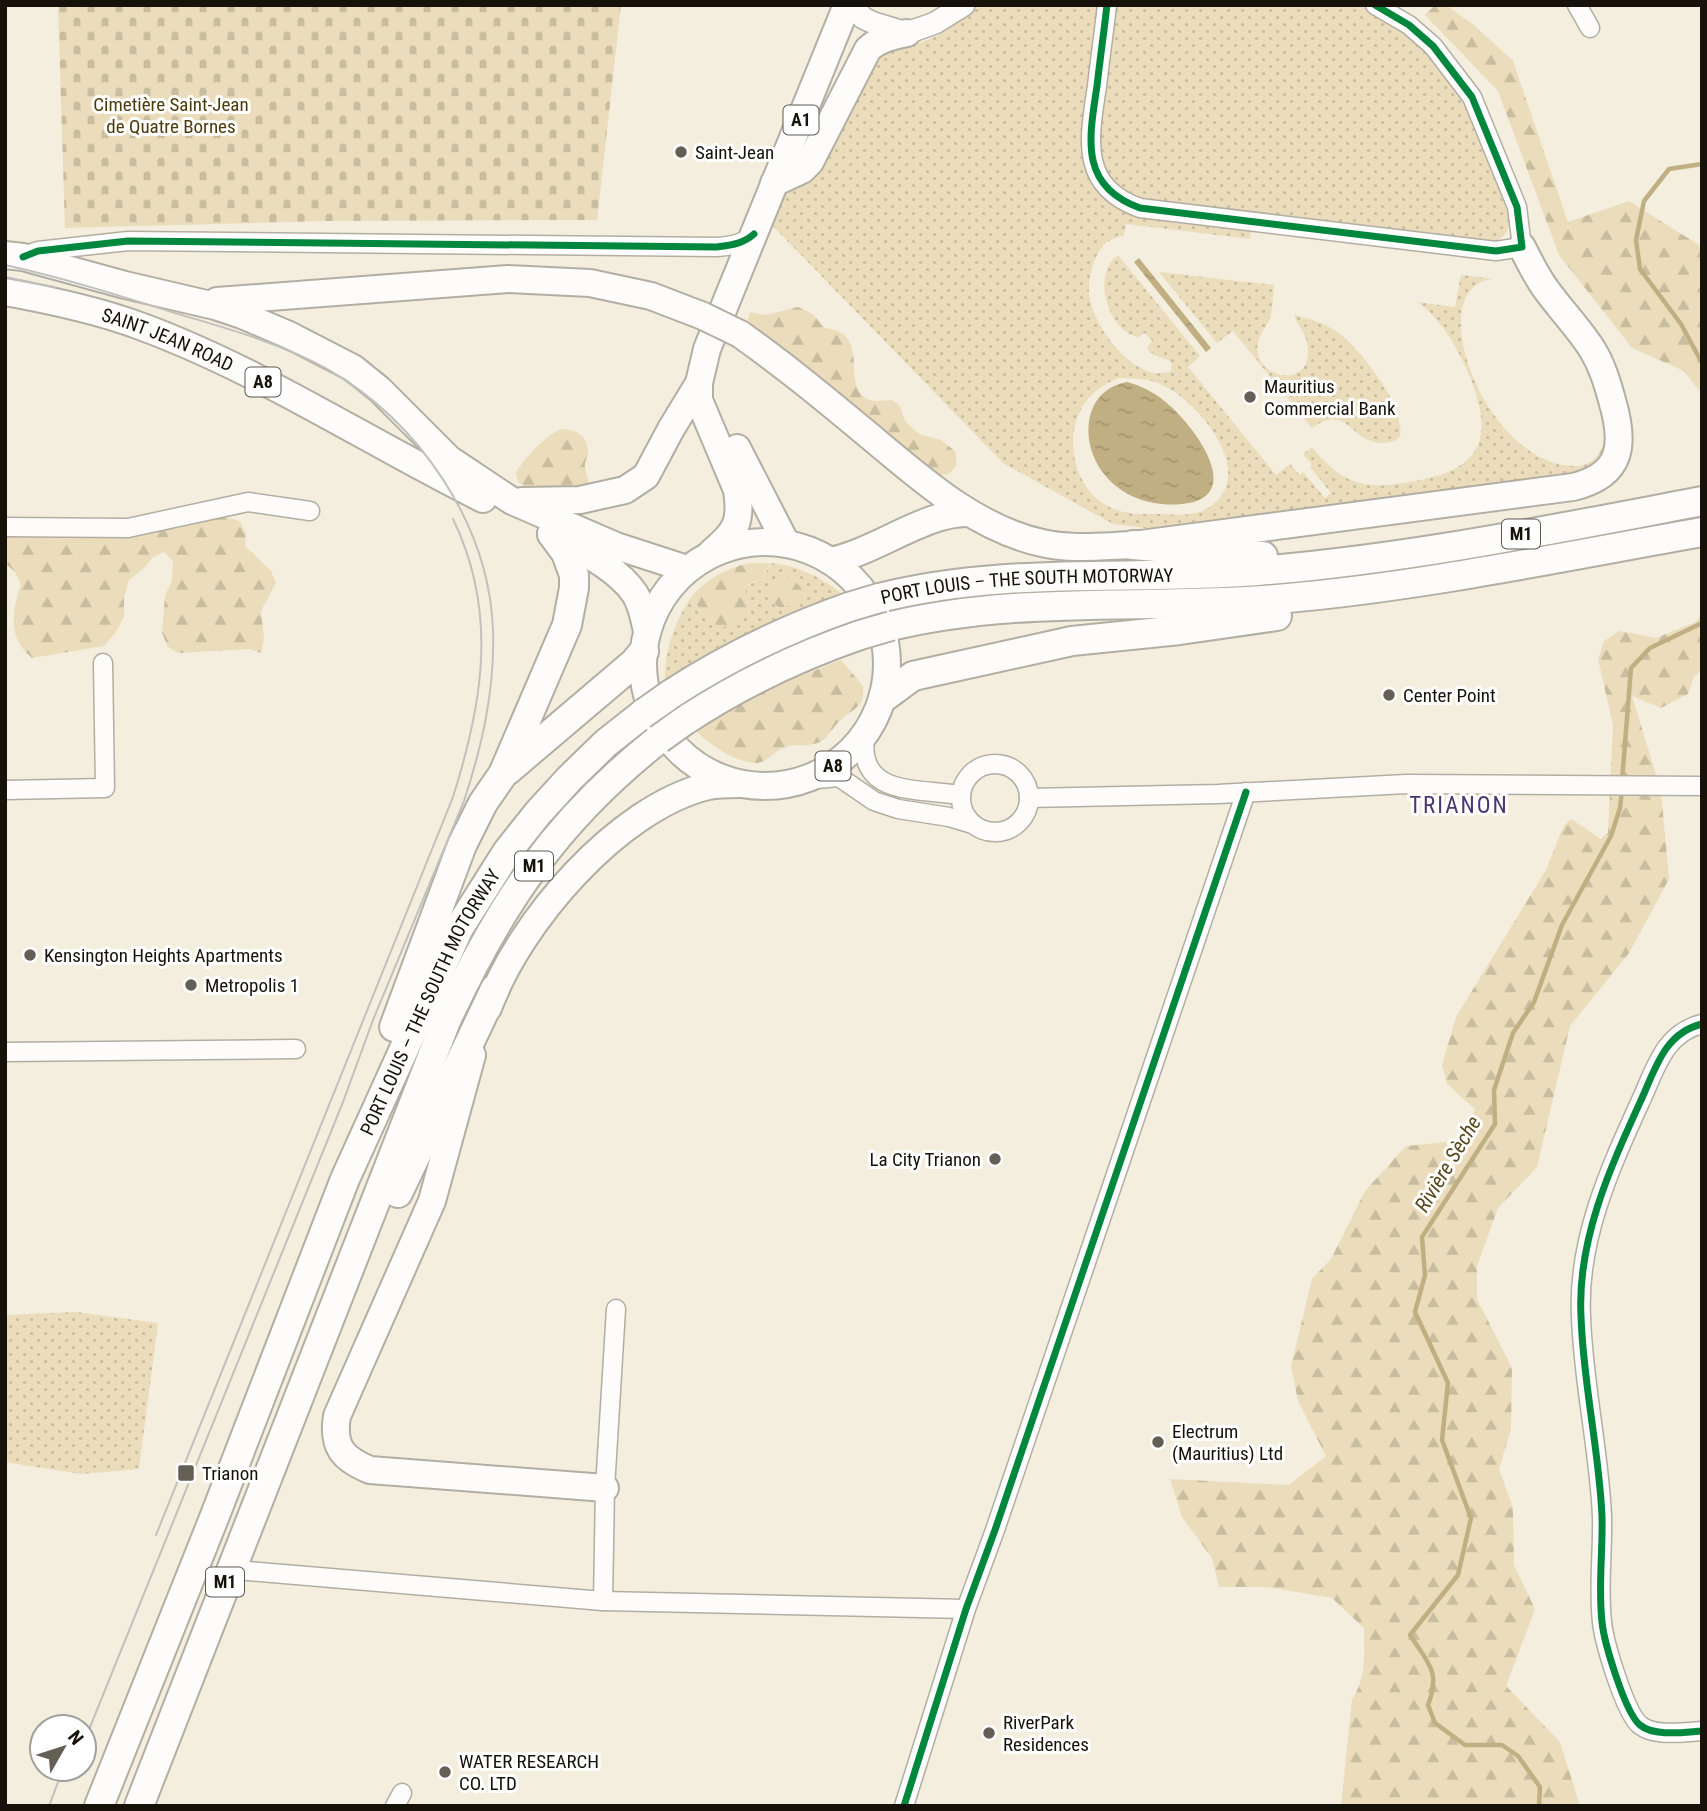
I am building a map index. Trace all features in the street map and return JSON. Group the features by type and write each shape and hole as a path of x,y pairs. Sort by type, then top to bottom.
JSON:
{"highway":[{"name":"PORT LOUIS – THE SOUTH MOTORWAY","path":"99,1806 345,1179 459,928 515,842 569,779 607,743 671,694 755,646 849,607 879,598 944,584 992,578 1200,574 1339,563 1587,523 1702,501"},
{"name":"PORT LOUIS – THE SOUTH MOTORWAY","path":"139,1806 446,1021 482,946 504,909 559,833 592,797 628,764 684,721 789,661 860,635 925,617 998,607 1276,599 1463,573 1702,533"},
{"path":"345,1179 364,1106 462,845 482,803 503,774 567,625 574,575 566,553 552,534"},
{"path":"1133,545 1339,563"},
{"path":"883,698 913,676 1059,644 1348,606 1463,573"},
{"path":"503,774 634,663 645,641"},
{"path":"315,1360 330,1345 389,1212 495,989"}],"main road":[{"name":"A1","path":"697,563 732,535 739,503 737,490 699,400 700,378 713,333 847,5"},
{"path":"774,183 802,170 810,162 868,49 887,37 907,33"},
{"path":"198,303 508,279 590,282 651,296 740,334 774,357 904,465 968,513 1006,531 1043,544 1133,545 1573,487 1598,478 1609,469 1619,448 1618,422 1604,372 1592,349 1542,284 1521,247"},
{"name":"SAINT JEAN ROAD","path":"14,256 198,303"},
{"name":"SAINT JEAN ROAD","path":"5,292 92,311 177,341 509,506"},
{"name":"A8","path":"198,303 242,314 353,368 379,389 449,459 509,506 588,555 625,583 642,608 644,681 652,710 667,736 712,774 740,783 773,786 805,780 838,762 864,736 883,698 887,672 886,645 878,619 866,595 848,575 830,561 804,548 786,543 754,542 730,547 697,563 670,587 656,608 645,641"},
{"path":"509,506 580,500 625,490 646,476 700,378"},
{"path":"700,378 786,543"},
{"name":"A8","path":"509,506 616,546 697,563"},
{"path":"830,561 863,552 944,515 968,513"},
{"path":"605,1488 370,1470 352,1463 340,1450 335,1432 337,1416 432,1201 475,1045 495,989 532,925 572,878 609,842 649,814 683,795 710,786 740,783"}],"street":[{"path":"853,5 863,18 907,33 928,26 964,5"},
{"path":"1107,5 1090,150 1100,180 1111,193 1127,204 1140,208 1496,251 1521,247 1517,207 1472,97 1433,46 1409,25 1375,5"},
{"path":"1577,5 1590,27"},
{"path":"14,256 128,241 717,247 740,243 754,234"},
{"path":"5,527 128,528 248,502 310,511"},
{"path":"5,790 105,788 103,663"},
{"path":"864,736 863,753 870,769 880,781 896,787 960,795"},
{"path":"805,780 839,777 874,800 898,809 949,817 996,832 1012,828 1024,815 1029,797 1023,778 1016,770 996,763 985,764 968,775 960,795 961,806 972,824"},
{"path":"1029,797 1246,792 1406,784 1702,786"},
{"path":"904,1806 966,1609 1246,792"},
{"path":"1702,1024 1687,1027 1674,1037 1663,1052 1623,1139 1592,1228 1584,1267 1580,1314 1602,1515 1602,1623 1620,1688 1627,1709 1641,1726 1666,1733 1702,1731"},
{"path":"5,1052 296,1049"},
{"path":"603,1601 605,1488 615,1309"},
{"path":"236,1570 603,1601 966,1609"}],"green space":[{"name":"Cimetière Saint-Jean de Quatre Bornes","path":"58,5 621,5 597,220 328,221 65,228"},
{"path":"981,5 1099,5 1081,140 1084,164 1097,187 1251,230 1250,239 1126,224 1124,236 1105,244 1094,262 1089,290 1093,311 1109,338 1131,362 1144,370 1158,373 1171,371 1170,361 1147,349 1152,340 1144,333 1139,337 1128,333 1112,315 1104,289 1105,275 1118,255 1200,356 1188,367 1276,475 1290,464 1300,475 1303,472 1325,498 1331,493 1303,454 1312,447 1324,461 1348,479 1373,485 1402,483 1443,474 1472,455 1479,442 1482,427 1475,391 1452,342 1433,316 1417,302 1455,307 1461,275 1495,279 1472,288 1462,310 1462,341 1472,375 1490,409 1515,439 1545,459 1578,466 1590,463 1598,455 1606,432 1605,451 1602,456 1585,473 1153,529 1113,524 1003,463 770,223 780,197 789,190 870,56 888,44 917,44 939,35","holes":["1118,378 1152,381 1170,389 1183,398 1209,426 1226,459 1228,476 1223,492 1211,506 1187,515 1133,513 1102,503 1090,492 1075,462 1074,429 1079,413 1091,395"]},
{"path":"1116,5 1359,5 1392,24 1418,44 1439,66 1471,117 1508,216 1509,226 1505,234 1493,242 1151,202 1132,196 1115,185 1104,169 1097,142"},
{"path":"1435,5 1446,5 1474,25 1513,61 1568,222 1629,201 1702,247 1702,394 1684,371 1632,348 1559,255 1498,91 1425,15"},
{"path":"1159,272 1274,285 1270,318 1258,343 1262,362 1276,374 1285,376 1301,370 1306,362 1308,345 1294,315 1331,328 1357,350 1389,394 1400,424 1400,437 1387,443 1373,442 1335,419 1312,428 1233,331 1217,343"},
{"path":"798,307 813,314 824,328 839,332 848,339 852,349 856,384 861,394 872,401 892,400 900,406 905,421 919,434 941,440 956,452 956,467 948,474 938,476 826,382 746,325 750,312 766,315"},
{"path":"562,429 581,435 586,442 588,453 585,468 589,487 527,488 518,482 516,472 525,459 543,441"},
{"path":"226,517 239,521 246,533 245,546 271,571 276,583 261,611 264,639 261,653 250,649 178,653 168,647 162,633 165,596 172,580 173,561 164,552 153,557 129,580 124,597 124,617 104,646 32,658 18,642 14,614 21,584 15,572 5,563 5,534 162,528"},
{"path":"751,563 770,563 762,578 745,586 749,609 742,617 718,630 691,597 718,575"},
{"path":"770,563 790,566 808,573 842,594 750,631 665,680 672,637 691,597 718,630 745,586 761,578"},
{"path":"781,574 797,583 807,599 783,608 776,605 769,594 776,578"},
{"path":"1702,612 1702,670 1694,676 1688,694 1661,708 1632,696 1661,791 1669,879 1629,953 1570,1026 1537,1167 1498,1208 1477,1266 1477,1299 1512,1368 1511,1429 1499,1469 1513,1508 1514,1565 1535,1609 1506,1686 1560,1742 1580,1806 1341,1806 1352,1699 1360,1683 1364,1665 1364,1628 1332,1598 1267,1587 1219,1587 1212,1558 1182,1517 1170,1479 1289,1485 1326,1456 1298,1401 1291,1366 1312,1279 1331,1259 1365,1191 1406,1146 1456,1141 1469,1126 1475,1109 1447,1084 1442,1065 1456,1017 1546,870 1563,827 1571,819 1601,839 1608,833 1613,725 1598,659 1604,641 1619,631 1656,638 1696,622"},
{"path":"841,660 863,686 863,698 826,738 818,743 785,747 765,760 753,763 722,751 696,731 762,691"},
{"path":"76,1312 158,1323 139,1469 81,1474 5,1462 5,1315"}],"water":[{"path":"1139,258 1211,348 1206,352 1134,262"},
{"path":"1127,382 1144,388 1164,401 1191,428 1202,444 1210,460 1213,476 1211,489 1201,499 1171,505 1150,502 1121,490 1105,475 1091,449 1089,420 1093,407 1101,396 1112,387"}],"waterway":[{"name":"Rivière Sèche","path":"1702,164 1669,169 1644,201 1636,240 1640,269 1681,324 1702,363"},
{"name":"Rivière Sèche","path":"1622,781 1631,668 1650,648 1702,623"},
{"name":"Rivière Sèche","path":"1539,1806 1540,1787 1518,1756 1502,1745 1465,1745 1435,1723 1428,1705 1433,1675 1427,1660 1410,1635 1458,1575 1471,1518 1442,1440 1448,1383 1415,1312 1425,1275 1422,1237 1495,1124 1494,1090 1513,1033 1534,1002 1562,925 1611,836 1620,808 1622,790"}],"tram line":[{"path":"5,265 254,337 327,369 360,391 391,417 418,446 443,479 463,514 478,551 488,590 493,630 492,674 486,717 464,801 373,1020 343,1102 96,1713"},
{"path":"5,277 54,287"},
{"path":"156,1535 453,797 472,727 481,657 481,623 476,588 467,554 453,519"},
{"path":"49,1806 58,1783"}],"cycle path":[{"path":"1107,5 1091,142 1097,174 1106,187 1120,199 1140,208 1496,251 1522,247 1517,207 1472,97 1433,46 1409,25 1375,5"},
{"path":"23,257 38,251 128,241 717,247 741,242 754,234"},
{"path":"904,1806 966,1609 1246,792"},
{"path":"1702,1024 1689,1028 1670,1043 1652,1075 1598,1204 1584,1259 1581,1287 1585,1366 1602,1516 1602,1622 1611,1660 1628,1707 1640,1725 1661,1732 1702,1731"}],"place":[{"name":"Saint-Jean","path":"681,152"},
{"name":"Mauritius Commercial Bank","path":"1250,397"},
{"name":"Center Point","path":"1389,695"},
{"name":"Kensington Heights Apartments","path":"30,955"},
{"name":"Metropolis 1","path":"191,985"},
{"name":"La City Trianon","path":"995,1159"},
{"name":"Electrum (Mauritius) Ltd","path":"1158,1442"},
{"name":"Trianon","path":"186,1473"},
{"name":"RiverPark Residences","path":"989,1733"},
{"name":"WATER RESEARCH CO. LTD","path":"445,1772"}],"district":[{"name":"TRIANON","path":"1459,805"}]}
